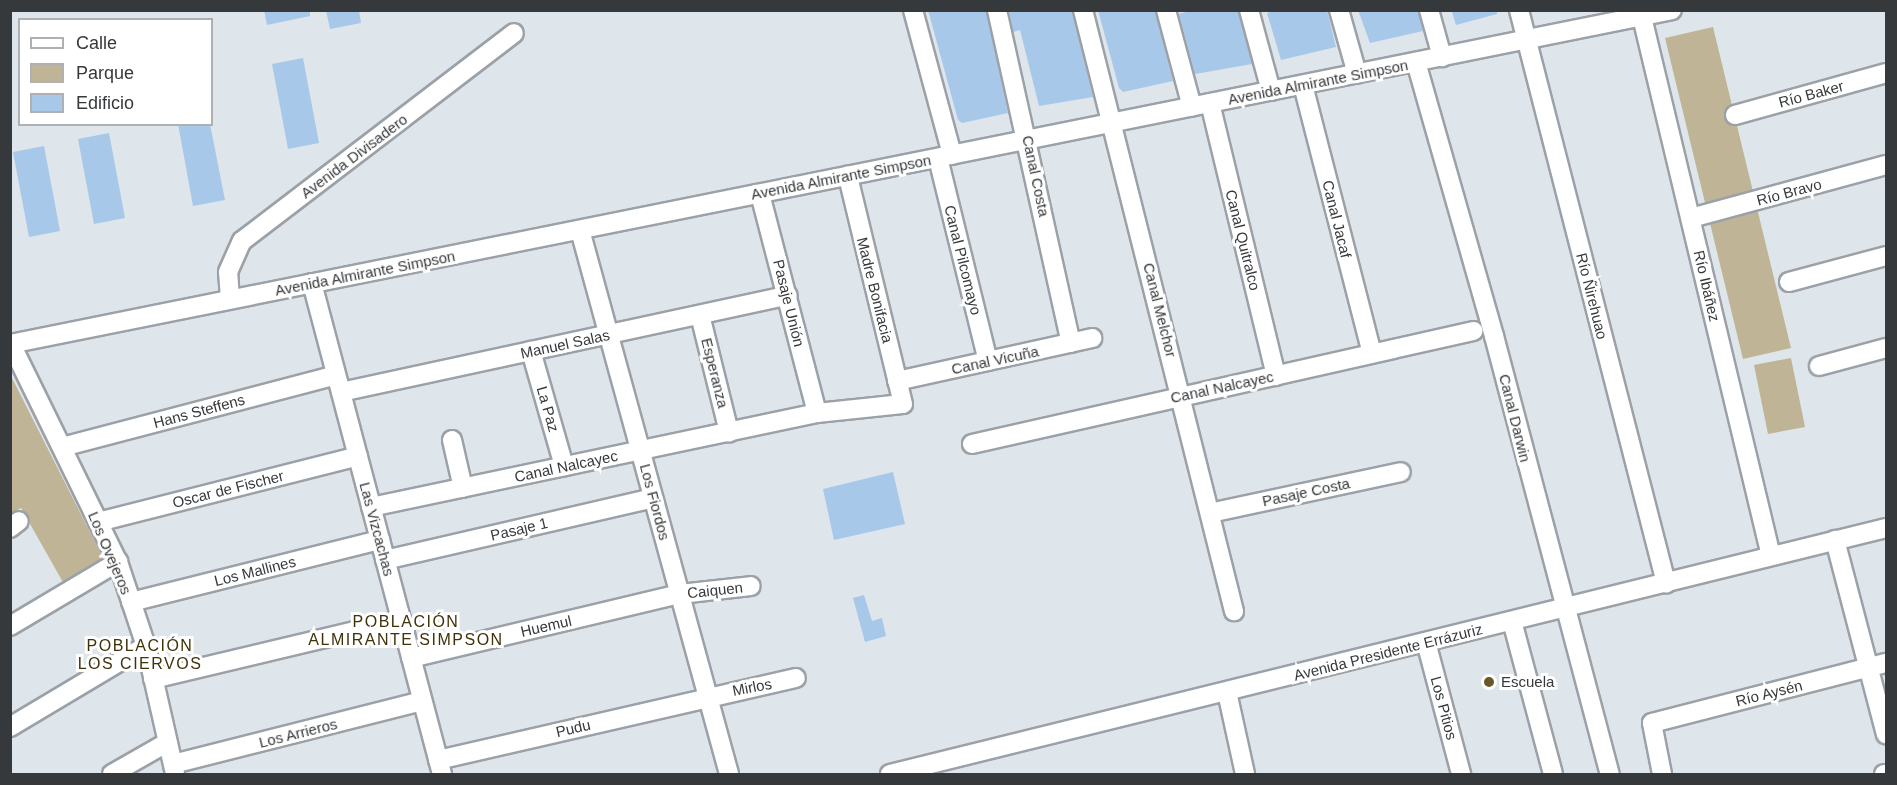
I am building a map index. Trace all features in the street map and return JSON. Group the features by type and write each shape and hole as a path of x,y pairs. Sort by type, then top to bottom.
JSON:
{"street":[{"name":"Canal Pilcomayo","path":"913,10 988,361"},
{"name":"Canal Costa","path":"998,10 1029,140 1071,343"},
{"name":"Canal Melchor","path":"1083,10 1234,610"},
{"name":"Canal Quitralco","path":"1166,10 1201,105 1276,376"},
{"path":"1249,10 1271,91"},
{"path":"1339,10 1357,74"},
{"path":"1430,10 1442,57"},
{"name":"Río Ñirehuao","path":"1519,10 1665,582"},
{"name":"Avenida Almirante Simpson","path":"10,344 1527,40 1616,16 1642,17 1672,10"},
{"name":"Río Ibáñez","path":"1642,17 1772,556"},
{"name":"Avenida Divisadero","path":"230,299 228,272 242,241 514,33"},
{"name":"Canal Darwin","path":"1416,62 1494,336 1564,608 1610,774"},
{"name":"Río Baker","path":"1735,115 1887,73"},
{"name":"Canal Jacaf","path":"1303,85 1372,352"},
{"name":"Río Bravo","path":"1691,218 1887,165"},
{"name":"Madre Bonifacia","path":"848,176 903,404"},
{"name":"Pasaje Unión","path":"760,194 817,413"},
{"name":"Los Fiordos","path":"580,230 729,774"},
{"path":"1789,282 1887,256"},
{"name":"Las Vizcachas","path":"312,284 440,767"},
{"name":"Manuel Salas","path":"338,383 609,336 788,295"},
{"name":"Esperanza","path":"700,315 729,432"},
{"name":"Canal Nalcayec","path":"972,444 1473,331"},
{"name":"Canal Vicuña","path":"897,381 1092,338"},
{"name":"Los Ovejeros","path":"10,344 118,562 146,646 174,769"},
{"path":"1819,366 1887,348"},
{"name":"La Paz","path":"531,351 564,466"},
{"name":"Hans Steffens","path":"62,447 338,383"},
{"name":"Canal Nalcayec","path":"371,507 817,413 903,404"},
{"path":"452,440 463,488"},
{"name":"Oscar de Fischer","path":"98,522 358,456"},
{"name":"Pasaje Costa","path":"1210,513 1401,472"},
{"name":"Pasaje 1","path":"385,560 653,498"},
{"name":"Avenida Presidente Errázuriz","path":"890,774 952,767 1227,692 1887,528"},
{"name":"Los Mallines","path":"131,602 380,540"},
{"path":"1835,540 1878,666 1887,734"},
{"path":"10,626 118,562"},
{"name":"Caiquen","path":"680,594 751,586"},
{"name":"Huemul","path":"411,658 680,594"},
{"path":"153,679 401,620"},
{"path":"1512,621 1553,774"},
{"name":"Los Pitios","path":"1426,642 1461,774"},
{"path":"10,726 146,646"},
{"name":"Río Aysén","path":"1662,774 1652,723 1878,666"},
{"name":"Mirlos","path":"708,696 796,678"},
{"path":"1227,692 1245,774"},
{"name":"Pudu","path":"440,767 708,696"},
{"name":"Los Arrieros","path":"174,769 422,701"},
{"path":"112,774 168,742"}],"green space":[{"path":"1713,27 1791,348 1743,359 1665,38"},
{"path":"1791,358 1805,427 1768,434 1754,365"},
{"path":"10,374 103,558 64,584 21,508 11,514"}],"building":[{"path":"264,10 310,10 310,16 267,25"},
{"path":"326,10 359,10 361,23 330,29"},
{"path":"928,10 986,10 1008,113 962,123 958,120"},
{"path":"1009,10 1072,10 1093,97 1039,106 1020,30 1013,32"},
{"path":"1098,10 1155,10 1173,81 1123,92 1119,88"},
{"path":"1193,10 1238,10 1252,64 1195,74 1179,14"},
{"path":"1277,10 1327,10 1336,47 1281,60 1267,13"},
{"path":"1358,10 1418,10 1423,31 1370,43"},
{"path":"1497,10 1497,14 1456,25 1452,12"},
{"path":"303,58 319,143 288,149 272,64"},
{"path":"178,126 210,126 225,200 193,206"},
{"path":"109,133 125,218 94,224 78,139"},
{"path":"44,146 60,231 29,237 13,152"},
{"path":"893,472 905,524 834,540 823,489"},
{"path":"864,595 872,621 882,618 886,636 865,642 853,598"}],"place":[{"name":"Escuela","path":"1489,682"}],"district":[{"name":"POBLACIÓN ALMIRANTE SIMPSON","path":"406,631"},
{"name":"POBLACIÓN LOS CIERVOS","path":"140,655"}]}
